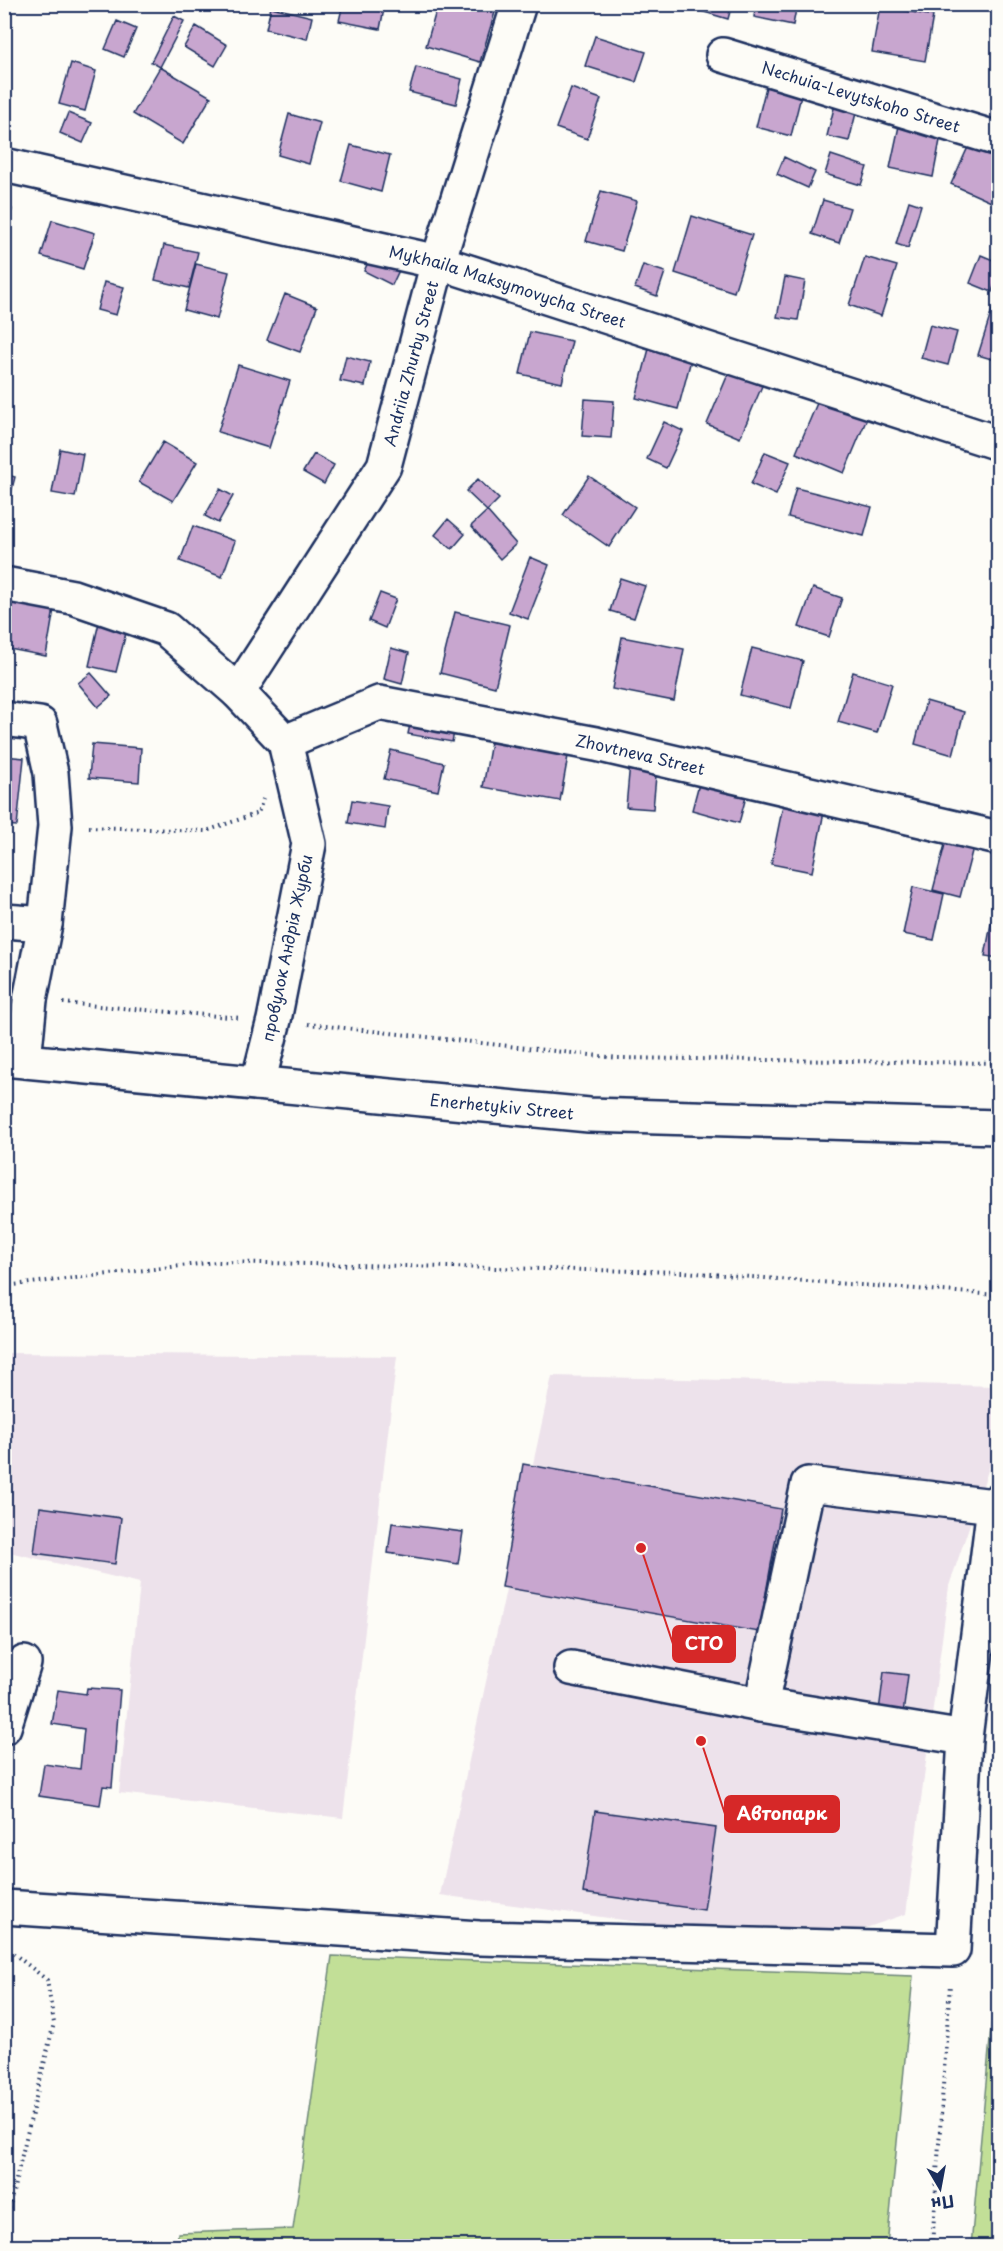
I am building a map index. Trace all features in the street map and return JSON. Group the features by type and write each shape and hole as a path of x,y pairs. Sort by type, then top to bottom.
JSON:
{"street":[{"name":"Andriia Zhurby Street","path":"238,692 384,466 438,262 519,4"},
{"name":"Nechuia-Levytskoho Street","path":"723,55 999,139"},
{"name":"Mykhaila Maksymovycha Street","path":"4,165 438,262 999,443"},
{"path":"4,584 73,597 166,629 238,692 285,742"},
{"name":"Zhovtneva Street","path":"285,742 379,703 596,744 999,838"},
{"path":"4,719 40,724 51,773 55,825 45,924 30,1000 14,1060"},
{"name":"провулок Андрія Журби","path":"258,1083 274,1020 309,844 285,742"},
{"path":"4,921 45,924"},
{"name":"Enerhetykiv Street","path":"14,1060 589,1115 999,1127"},
{"path":"4,1907 479,1938 953,1950 965,1738 996,1503 808,1484 760,1705"},
{"path":"4,1727 24,1663"},
{"path":"572,1668 760,1705 965,1738"}],"path":[{"path":"55,825 206,831 258,813 266,793"},
{"path":"30,1000 274,1020 618,1058 999,1063"},
{"path":"4,1286 216,1262 683,1272 999,1295"},
{"path":"4,1946 47,1980 54,2022 4,2229"},
{"path":"932,2247 953,1950"}],"shaded area":[{"path":"5,1353 397,1356 343,1818 119,1793 140,1583 5,1551"},
{"path":"552,1376 998,1386 998,1441 949,1586 906,1914 814,1946 440,1895"}],"green space":[{"path":"998,1953 998,2246 971,2246"},
{"path":"332,1956 913,1976 887,2246 177,2246 178,2233 293,2229"}],"building":[{"path":"343,4 385,4 380,29 339,21"},
{"path":"438,4 470,4 495,12 480,62 426,46"},
{"path":"677,4 732,4 728,19"},
{"path":"756,4 797,4 793,25 754,17"},
{"path":"880,6 933,16 925,61 872,52"},
{"path":"271,7 312,17 307,39 266,29"},
{"path":"174,16 184,21 160,67 151,62"},
{"path":"117,21 136,29 124,57 105,49"},
{"path":"196,26 227,45 215,66 184,47"},
{"path":"595,36 646,52 636,82 585,66"},
{"path":"71,63 96,71 85,111 59,104"},
{"path":"160,67 211,97 183,144 133,114"},
{"path":"416,67 462,79 456,104 409,92"},
{"path":"766,87 801,96 791,136 756,127"},
{"path":"571,88 601,99 587,139 556,128"},
{"path":"835,104 857,109 849,141 827,136"},
{"path":"68,113 92,123 83,143 60,133"},
{"path":"289,114 320,123 309,164 278,155"},
{"path":"899,126 941,135 933,177 890,168"},
{"path":"351,145 390,155 381,192 341,181"},
{"path":"969,145 998,157 998,205 951,184"},
{"path":"831,155 867,167 861,185 825,174"},
{"path":"784,157 815,172 808,188 777,174"},
{"path":"601,191 637,201 622,251 586,241"},
{"path":"823,200 850,208 839,243 812,234"},
{"path":"909,201 921,205 908,248 896,244"},
{"path":"4,207 12,209 4,247"},
{"path":"692,216 752,235 734,292 675,273"},
{"path":"52,220 95,233 83,269 41,256"},
{"path":"164,245 198,252 189,288 155,280"},
{"path":"374,250 402,264 392,285 364,271"},
{"path":"981,255 998,262 998,275 992,292 970,283"},
{"path":"865,257 897,266 881,316 849,305"},
{"path":"196,264 229,272 217,319 184,310"},
{"path":"643,265 665,272 657,296 635,288"},
{"path":"785,277 805,281 798,320 777,317"},
{"path":"104,282 124,287 116,315 97,310"},
{"path":"285,294 317,307 300,352 267,340"},
{"path":"993,307 998,308 998,361 978,355"},
{"path":"930,325 957,332 948,365 921,358"},
{"path":"530,332 572,341 562,383 520,374"},
{"path":"650,345 692,356 678,409 636,398"},
{"path":"346,356 370,362 365,386 340,381"},
{"path":"238,365 290,381 269,448 218,432"},
{"path":"729,372 762,386 740,438 707,424"},
{"path":"820,396 868,416 844,473 796,453"},
{"path":"585,399 614,401 611,438 582,436"},
{"path":"664,422 683,431 666,468 647,459"},
{"path":"163,442 197,462 173,501 139,482"},
{"path":"60,449 83,454 75,497 52,493"},
{"path":"765,452 790,462 776,495 751,484"},
{"path":"314,454 334,465 324,484 303,472"},
{"path":"4,474 15,477 4,520"},
{"path":"589,476 635,507 609,547 563,515"},
{"path":"478,479 499,499 487,511 466,491"},
{"path":"796,488 872,507 864,536 788,517"},
{"path":"220,489 233,496 218,523 205,516"},
{"path":"487,511 516,544 500,559 471,526"},
{"path":"448,519 465,534 452,549 435,535"},
{"path":"193,526 235,541 222,577 180,561"},
{"path":"530,557 549,565 528,619 509,612"},
{"path":"620,578 645,586 634,618 610,611"},
{"path":"813,588 842,598 829,637 799,627"},
{"path":"380,593 396,599 385,628 369,621"},
{"path":"4,600 54,609 46,656 4,648"},
{"path":"455,612 510,625 495,687 440,673"},
{"path":"100,618 128,625 116,672 89,666"},
{"path":"622,637 684,649 674,701 612,689"},
{"path":"391,648 409,653 402,684 384,679"},
{"path":"752,648 803,661 791,708 740,695"},
{"path":"853,672 892,684 877,733 838,722"},
{"path":"91,673 111,696 98,707 78,683"},
{"path":"926,701 964,712 953,755 915,744"},
{"path":"412,714 456,723 452,742 408,734"},
{"path":"491,742 568,756 560,801 483,787"},
{"path":"92,744 141,748 139,782 89,778"},
{"path":"391,750 444,763 438,791 384,779"},
{"path":"4,756 24,758 17,826 4,825"},
{"path":"630,763 657,765 653,809 626,807"},
{"path":"700,780 747,793 739,823 692,810"},
{"path":"352,800 388,806 385,829 348,823"},
{"path":"784,800 825,807 812,872 771,864"},
{"path":"948,833 975,840 960,897 933,890"},
{"path":"913,887 944,894 934,940 903,934"},
{"path":"994,908 998,909 998,958 985,956"},
{"path":"523,1464 781,1509 759,1632 502,1587"},
{"path":"40,1507 121,1518 115,1564 34,1553"},
{"path":"392,1523 463,1532 458,1564 388,1553"},
{"path":"884,1672 908,1675 903,1714 879,1711"},
{"path":"87,1688 120,1690 112,1787 103,1786 100,1805 39,1796 44,1764 80,1769 84,1729 52,1724 58,1690 86,1694"},
{"path":"595,1811 716,1828 704,1910 583,1893"}],"place":[{"name":"СТО","path":"641,1548"},
{"name":"Автопарк","path":"701,1741"}]}
